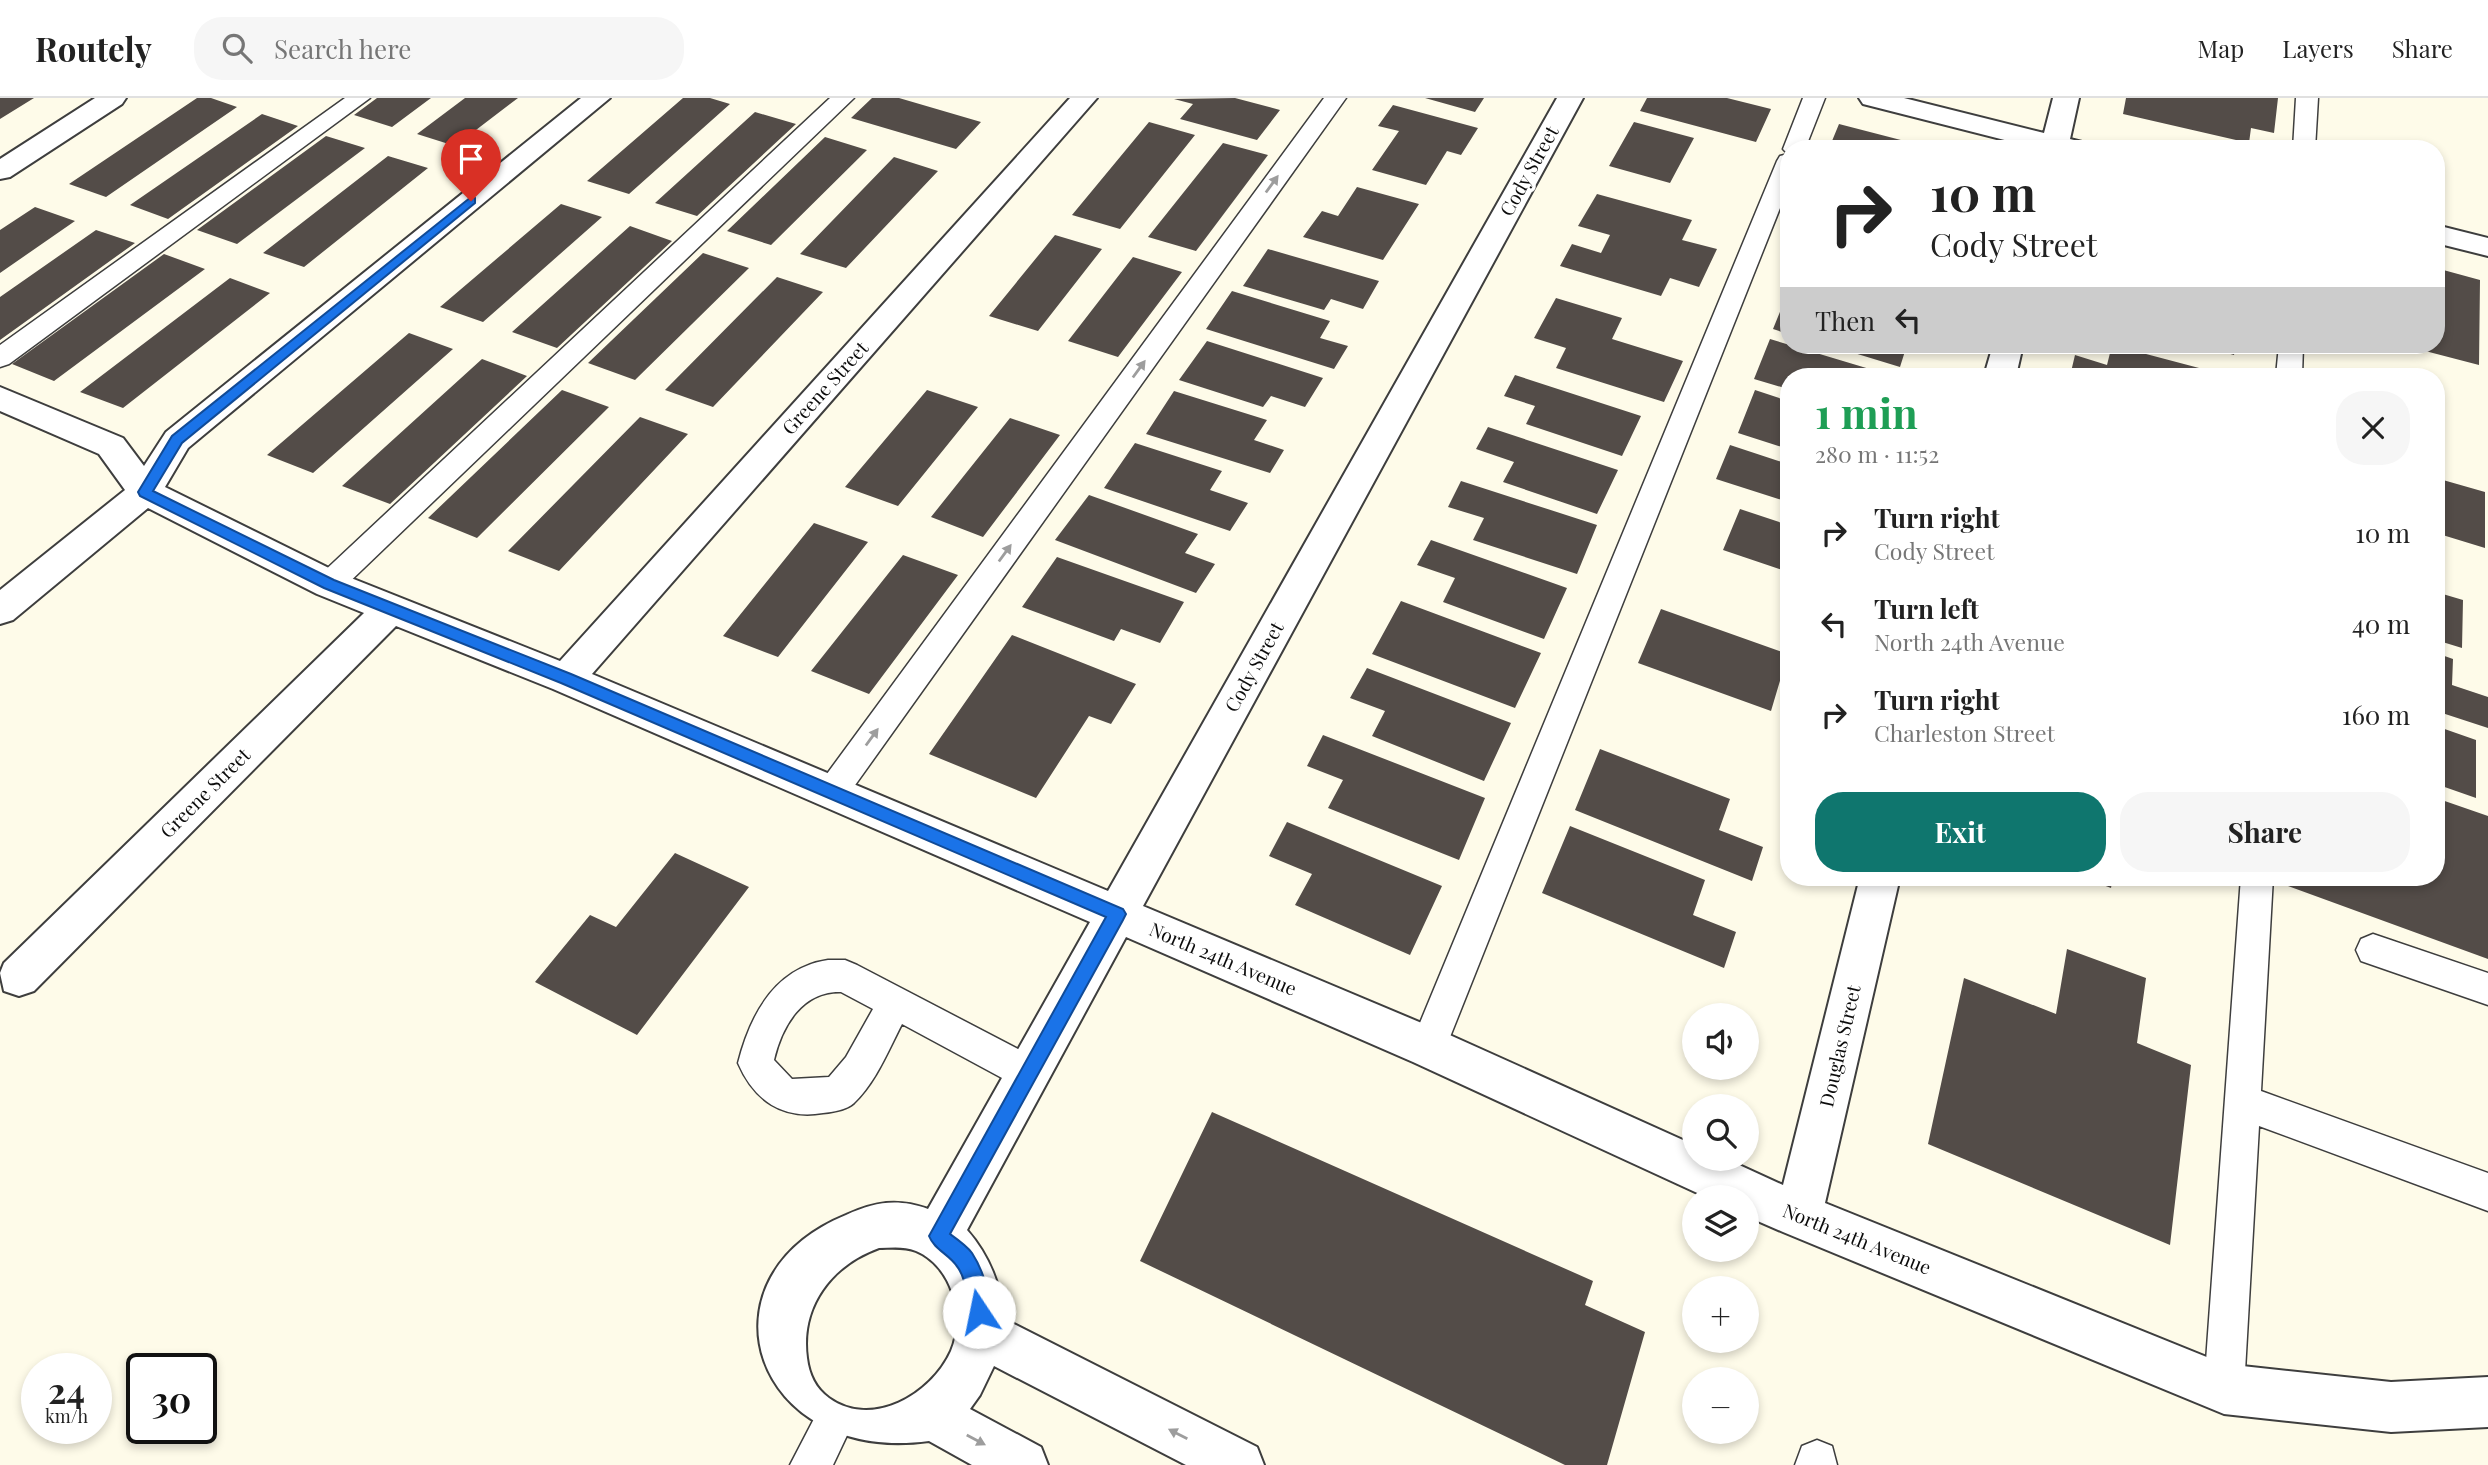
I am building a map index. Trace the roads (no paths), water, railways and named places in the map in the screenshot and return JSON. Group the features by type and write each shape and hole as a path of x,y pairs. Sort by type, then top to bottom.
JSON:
{"street":[{"path":"0,171 113,98"},
{"path":"0,610 145,492 177,440 597,98"},
{"name":"Greene Street","path":"566,679 1084,98"},
{"name":"Cody Street","path":"938,1236 1570,98"},
{"path":"1872,98 2035,140"},
{"path":"2063,140 2066,98"},
{"path":"2445,236 2488,247"},
{"name":"North 24th Avenue","path":"0,398 111,446 145,492 329,584 566,679 1428,1047 1799,1216 2224,1389 2391,1407 2488,1402"},
{"name":"Greene Street","path":"19,977 392,608"},
{"name":"Douglas Street","path":"1799,1216 1878,886"},
{"path":"879,1225 910,1225 938,1236 964,1259 978,1293 979,1332 971,1364 953,1392 929,1414 896,1431 862,1436 821,1447 787,1383 779,1350 783,1316 797,1283 819,1256 847,1236 879,1225"},
{"path":"979,1332 1238,1465"},
{"path":"929,1414 1023,1465"}],"lane":[{"path":"0,358 359,98"},
{"path":"329,584 843,98"},
{"path":"832,792 1335,98"},
{"path":"1798,140 1814,98"},
{"path":"2305,140 2307,98"},
{"path":"1428,1047 1780,181"},
{"path":"2224,1389 2256,886"},
{"path":"2374,950 2488,989"},
{"path":"894,1004 1028,1073"},
{"path":"2243,1102 2488,1192"}]}
